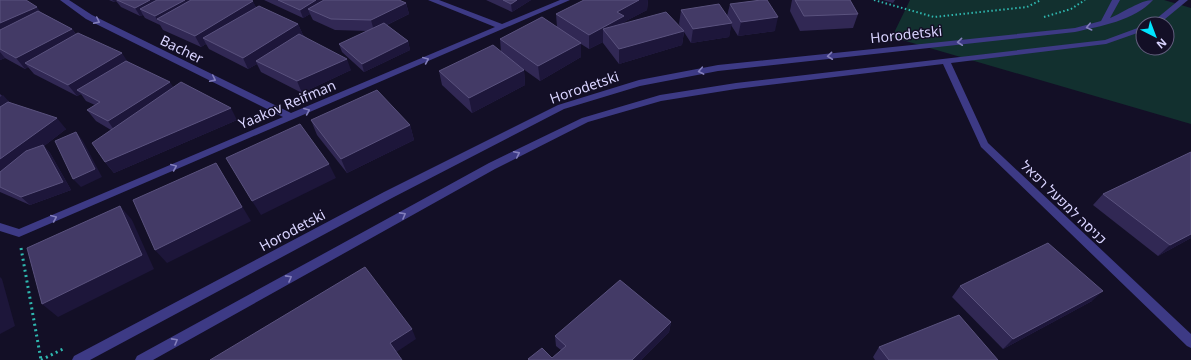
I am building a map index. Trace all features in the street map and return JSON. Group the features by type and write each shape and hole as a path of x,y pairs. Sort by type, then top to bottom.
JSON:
{"street":[{"name":"Bacher","path":"64,0 90,17 291,117"},
{"path":"432,0 502,27"},
{"name":"Yaakov Reifman","path":"18,233 566,0"},
{"path":"1103,24 1116,0"},
{"name":"Horodetski","path":"78,360 388,195 561,107 639,83 718,68 1075,30 1103,24 1142,6 1149,0"},
{"path":"1164,16 1184,0"},
{"path":"141,360 492,166 585,120 660,98 736,86 1106,42 1135,31"},
{"name":"כניסה למפעל רפאל","path":"946,62 984,145 1191,342"},
{"path":"0,227 18,233"}],"path":[{"path":"874,0 934,17 1027,7 1041,0"},
{"path":"18,233 42,360"}],"green space":[{"path":"910,0 1164,0 1191,8 1191,124 892,37"}],"building":[{"path":"0,0 26,0 37,7 0,23"},
{"path":"117,0 150,0 135,8"},
{"path":"157,0 185,0 155,16 140,9"},
{"path":"191,0 253,1 195,36 157,19"},
{"path":"278,0 316,0 300,10"},
{"path":"324,0 399,0 406,3 371,20 331,19 308,9"},
{"path":"503,0 517,0 511,4"},
{"path":"584,0 639,0 617,12 624,16 589,35 556,14"},
{"path":"767,0 778,17 741,22 730,4"},
{"path":"795,0 850,0 858,14 804,16"},
{"path":"719,4 732,23 693,29 681,10"},
{"path":"259,6 298,24 243,58 203,38"},
{"path":"38,11 72,29 16,58 0,49 0,30"},
{"path":"666,12 684,31 619,49 603,29"},
{"path":"542,17 581,43 538,66 500,39"},
{"path":"384,23 408,41 362,64 339,44"},
{"path":"78,33 122,53 68,85 25,63"},
{"path":"299,34 347,59 297,81 256,61"},
{"path":"493,45 524,70 469,98 439,71"},
{"path":"126,61 170,82 108,121 87,110 100,102 77,90"},
{"path":"181,82 231,108 105,162 92,143"},
{"path":"377,90 410,125 341,159 311,120"},
{"path":"8,102 57,118 0,159 0,107"},
{"path":"300,124 329,164 252,201 226,158"},
{"path":"76,132 95,169 73,179 55,141"},
{"path":"43,145 63,182 21,197 0,187 0,172 26,151"},
{"path":"1191,152 1191,234 1170,245 1103,194"},
{"path":"216,163 242,207 155,250 133,200"},
{"path":"120,206 142,255 42,304 27,248"},
{"path":"1048,243 1103,291 1013,339 960,286"},
{"path":"365,267 412,329 390,343 402,360 210,360"},
{"path":"620,280 671,322 632,360 528,359 542,348 552,358 566,346 555,336"},
{"path":"959,315 998,360 889,360 879,347"}]}
